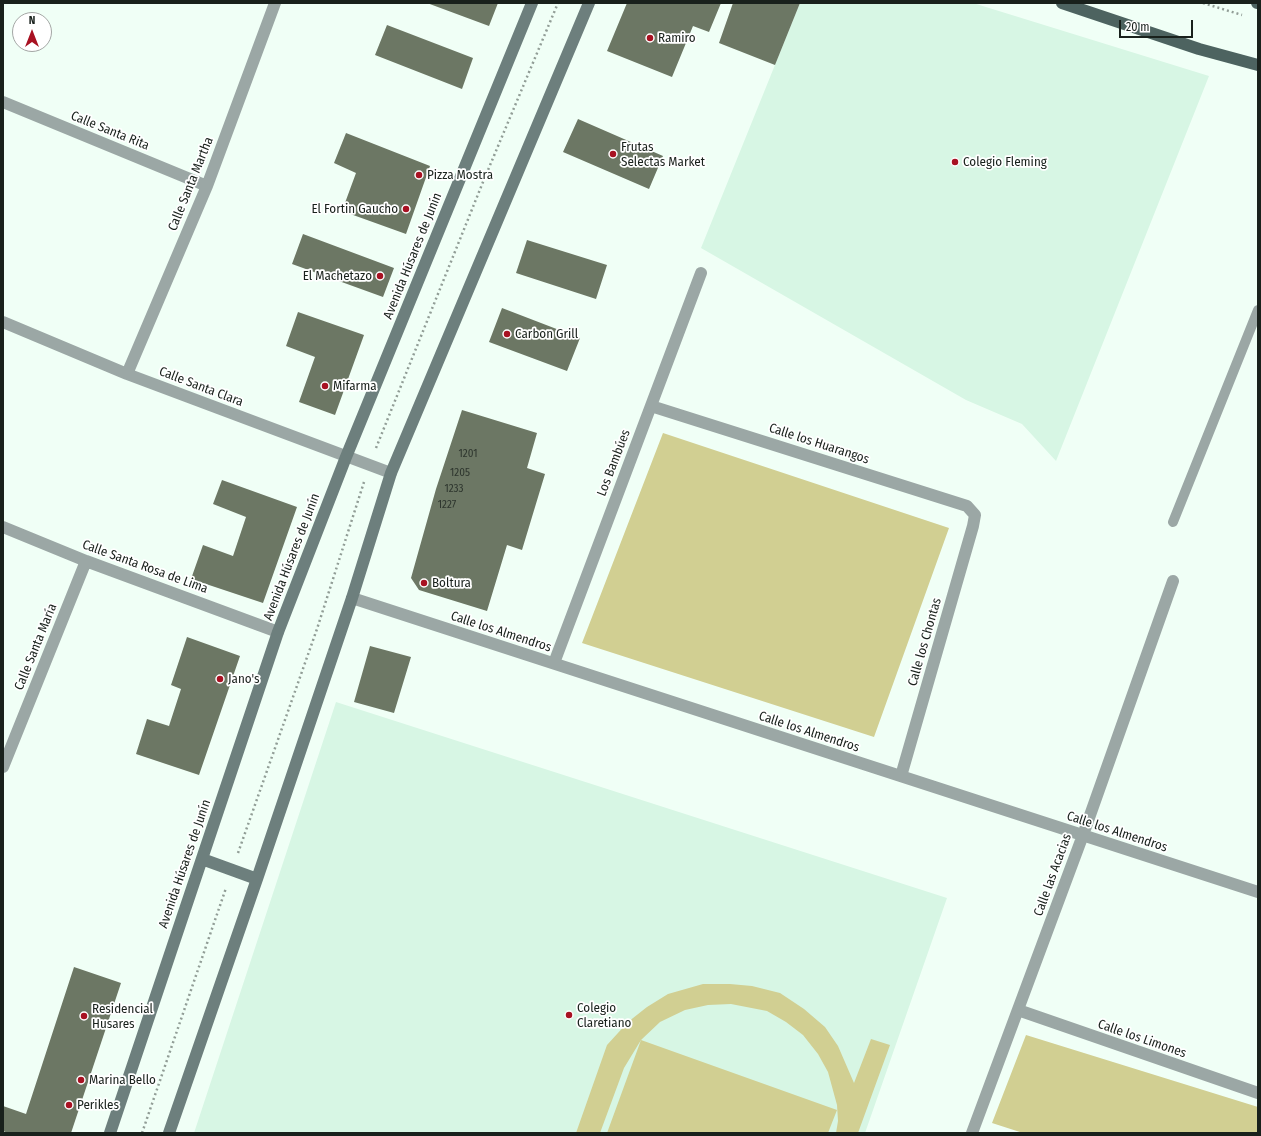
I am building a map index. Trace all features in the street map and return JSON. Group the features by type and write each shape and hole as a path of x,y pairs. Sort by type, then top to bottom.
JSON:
{"main road":[{"path":"1062,3 1199,49 1258,65"}],"street":[{"name":"Calle Santa Martha","path":"127,374 207,186 275,3"},
{"name":"Avenida Húsares de Junín","path":"110,1133 278,632 346,457 532,3"},
{"path":"169,1133 352,598 391,473 589,3"},
{"name":"Calle Santa Rita","path":"3,102 207,186"},
{"name":"Los Bambúes","path":"554,663 701,273"},
{"name":"Calle Santa Clara","path":"3,322 127,374 391,473"},
{"name":"Calle los Huarangos","path":"651,406 967,506 975,515"},
{"name":"Calle los Chontas","path":"901,776 975,515"},
{"name":"Calle Santa Rosa de Lima","path":"3,527 86,560 278,632"},
{"name":"Calle Santa María","path":"3,767 86,560"},
{"name":"Calle las Acacias","path":"972,1133 1083,835 1173,581"},
{"name":"Calle los Almendros","path":"352,598 1258,892"},
{"path":"202,859 257,879"},
{"name":"Calle los Limones","path":"1018,1010 1258,1094"}],"lane":[{"path":"1173,522 1258,310"}],"path":[{"path":"1203,3 1244,15"}],"shaded area":[{"name":"Colegio Fleming","path":"800,3 973,3 1209,76 1056,461 1022,424 966,400 701,248"},
{"path":"663,433 949,528 874,737 582,643"},
{"name":"Colegio Claretiano","path":"336,702 947,898 865,1133 194,1133"},
{"path":"703,984 752,986 780,993 804,1009 825,1027 838,1046 854,1083 871,1039 890,1045 858,1133 836,1133 838,1121 837,1105 828,1072 818,1054 803,1035 786,1022 767,1011 731,1004 708,1005 685,1010 660,1022 641,1040 624,1068 600,1133 576,1133 607,1045 628,1022 647,1007 668,994"},
{"path":"1026,1035 1258,1107 1258,1133 1023,1133 992,1123"},
{"path":"641,1040 837,1110 828,1133 607,1133"}],"building":[{"path":"427,3 498,3 489,26"},
{"name":"Ramiro","path":"627,3 721,3 709,32 693,26 672,77 607,51"},
{"path":"733,3 800,3 775,65 719,43"},
{"path":"387,25 473,58 462,89 375,55"},
{"name":"Frutas Selectas Market","path":"578,119 663,156 649,189 563,152"},
{"path":"346,133 430,166 406,234 342,211 356,173 334,163"},
{"path":"303,234 394,268 383,297 292,264"},
{"path":"527,240 607,265 596,299 516,273"},
{"path":"502,308 580,338 567,371 489,342"},
{"path":"298,312 364,335 335,415 299,402 315,357 286,346"},
{"path":"462,410 537,433 527,468 545,474 522,550 507,545 487,611 419,590 411,578 436,489"},
{"path":"222,480 297,507 263,603 191,579 203,545 233,556 246,517 213,504"},
{"path":"187,637 240,656 199,775 136,754 147,719 169,726 181,689 171,685"},
{"path":"370,646 411,657 394,713 354,702"},
{"path":"74,967 121,983 71,1133 8,1133 3,1131 3,1106 26,1114"}],"place":[{"name":"Ramiro","path":"650,38"},
{"name":"Frutas Selectas Market","path":"613,154"},
{"name":"Colegio Fleming","path":"955,162"},
{"name":"Pizza Mostra","path":"419,175"},
{"name":"El Fortin Gaucho","path":"406,209"},
{"name":"El Machetazo","path":"380,276"},
{"name":"Carbon Grill","path":"507,334"},
{"name":"Mifarma","path":"325,386"},
{"name":"Boltura","path":"424,583"},
{"name":"Jano's","path":"220,679"},
{"name":"Colegio Claretiano","path":"569,1015"},
{"name":"Residencial Husares","path":"84,1016"},
{"name":"Marina Bello","path":"81,1080"},
{"name":"Perikles","path":"69,1105"}]}
